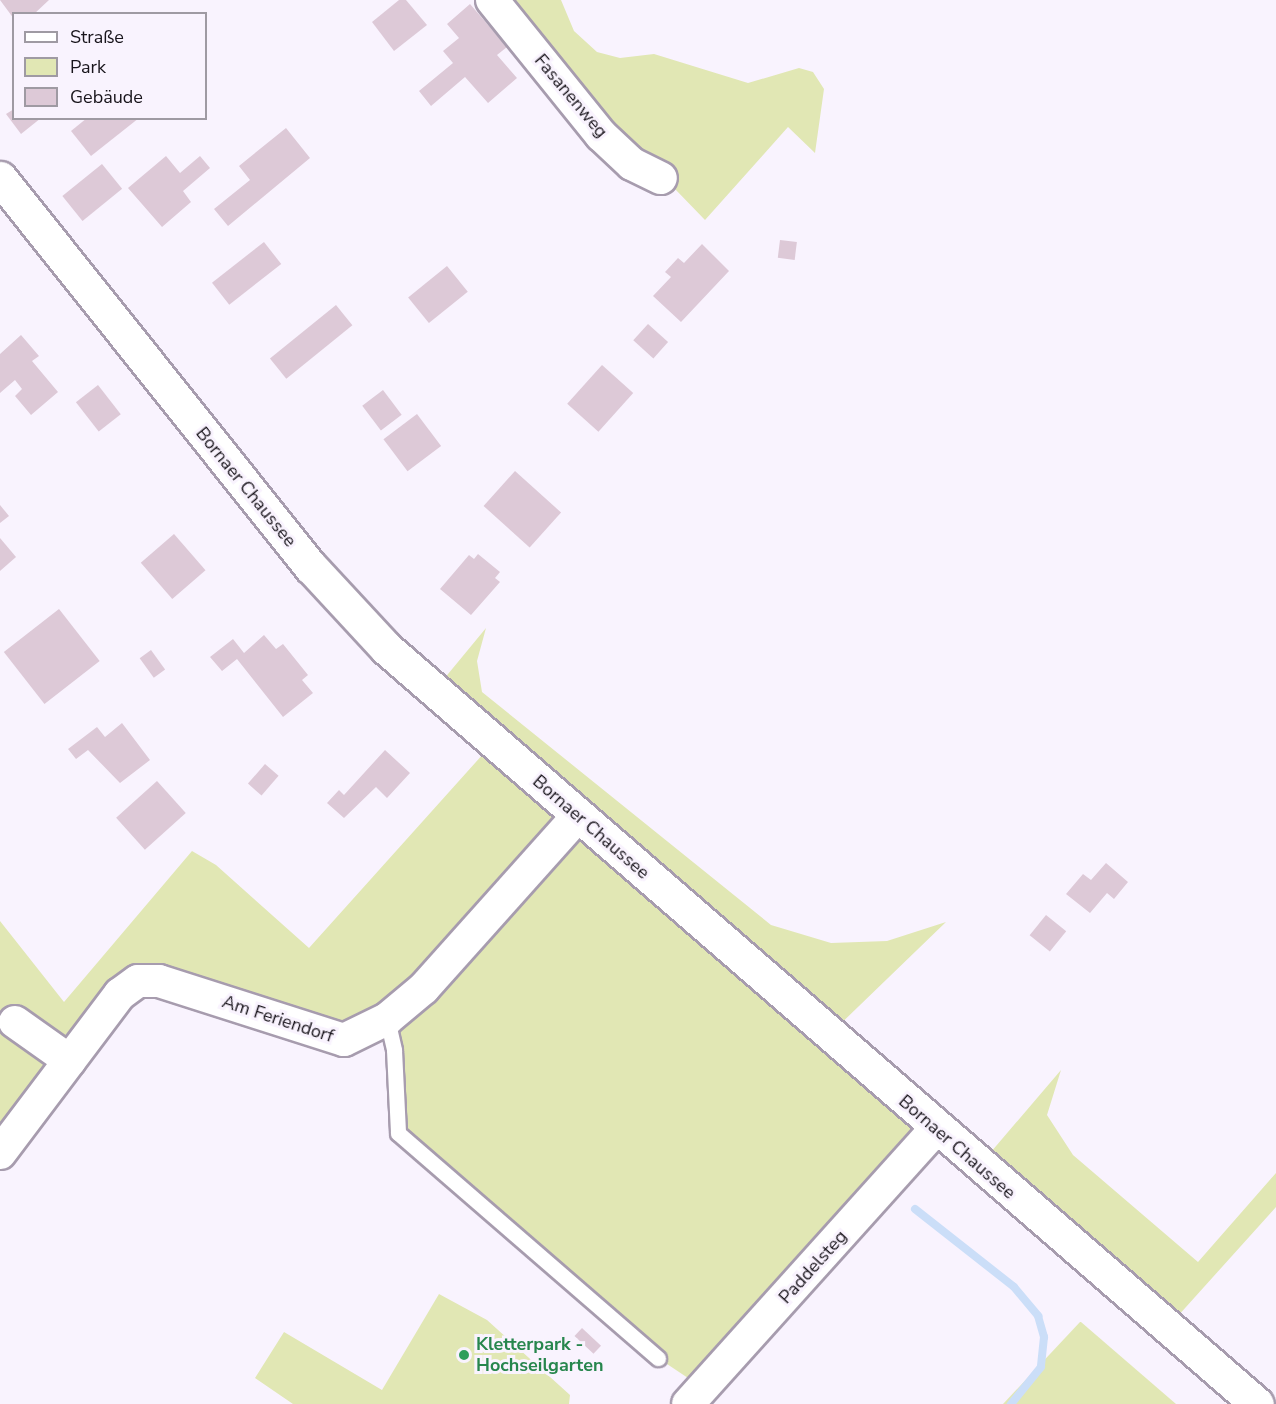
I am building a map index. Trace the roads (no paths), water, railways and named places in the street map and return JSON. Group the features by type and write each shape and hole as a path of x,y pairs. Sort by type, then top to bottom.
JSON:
{"street":[{"name":"Fasanenweg","path":"492,0 601,135 632,164 661,178"},
{"name":"Bornaer Chaussee","path":"0,178 311,567 386,648 936,1129 1257,1404"},
{"name":"Am Feriendorf","path":"0,1153 120,994 138,981 159,981 344,1040 387,1019 424,988 578,816"},
{"path":"7,1018 70,1061"},
{"name":"Paddelsteg","path":"688,1404 936,1129"}],"lane":[{"path":"387,1019 394,1050 398,1133 658,1358"}],"waterway":[{"path":"915,1209 1014,1287 1038,1316 1044,1337 1041,1367 1011,1404"}],"place":[{"name":"Kletterpark - Hochseilgarten","path":"464,1355"}]}
